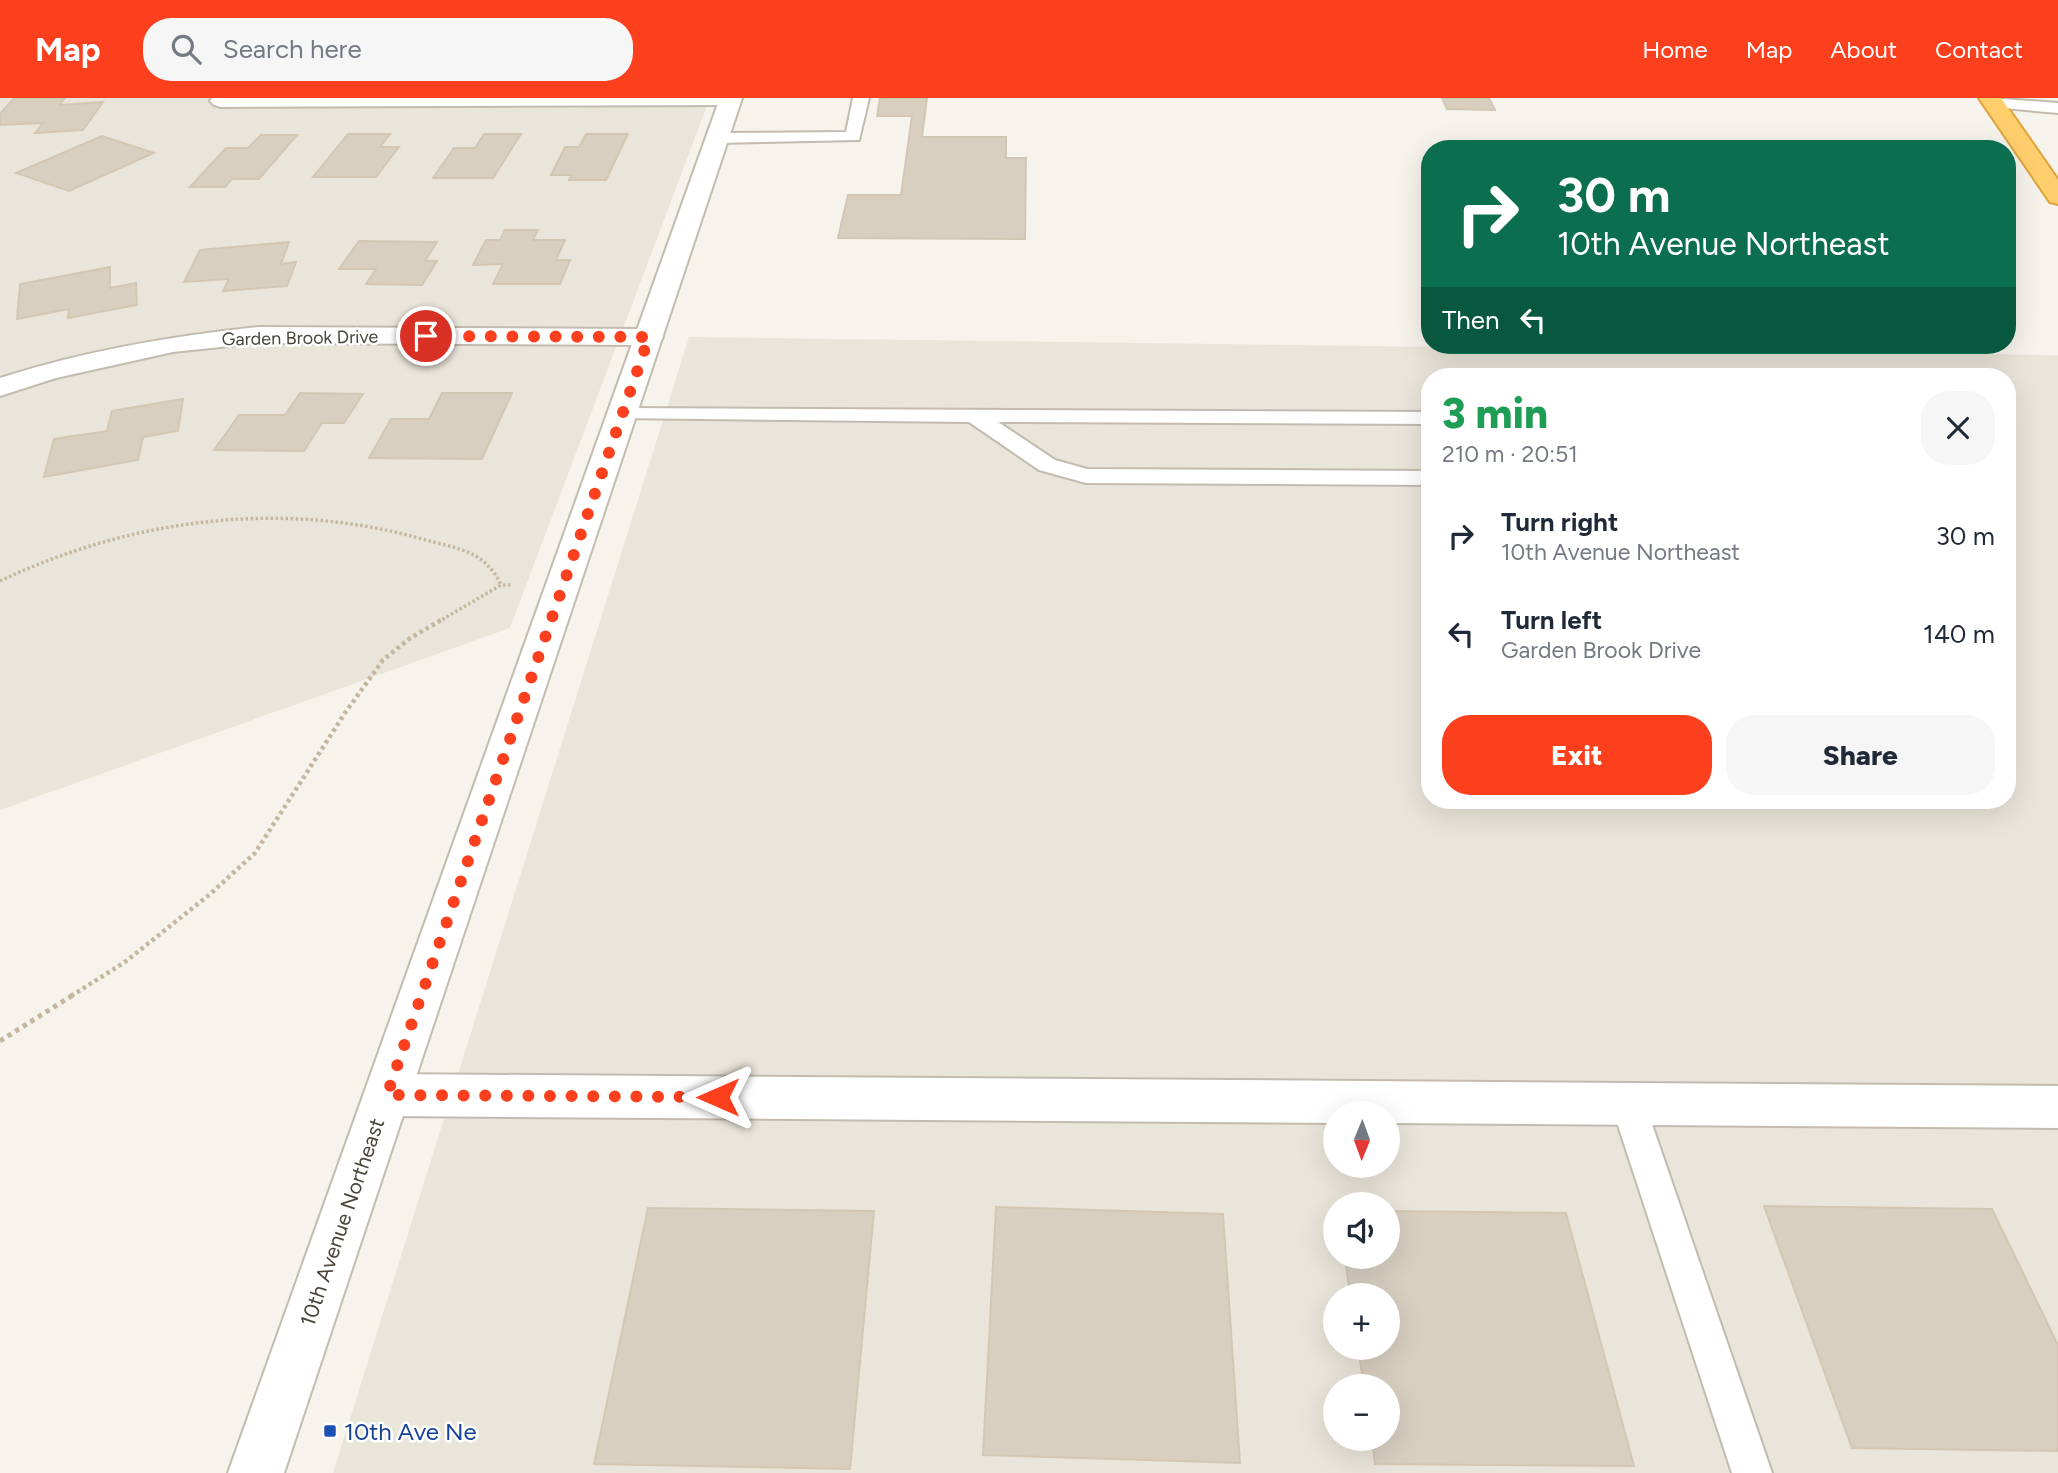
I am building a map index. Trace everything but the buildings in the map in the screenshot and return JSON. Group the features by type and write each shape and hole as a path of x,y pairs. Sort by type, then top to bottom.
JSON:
{"highway":[{"path":"1991,100 2058,197"}],"street":[{"path":"224,98 221,101 731,99"},
{"name":"10th Avenue Northeast","path":"256,1473 731,99"},
{"name":"Garden Brook Drive","path":"0,387 49,371 173,344 258,335 649,337"},
{"path":"387,1095 2058,1107"}],"lane":[{"path":"717,138 853,138 862,98"},
{"path":"1991,100 2058,108"},
{"path":"623,414 1421,418"},
{"path":"974,416 1047,465 1086,476 1421,478"},
{"path":"1628,1104 1752,1473"}],"path":[{"path":"0,581 42,560 115,536 187,524 252,519 363,524 421,537 470,554 491,566 501,585"},
{"path":"0,1041 125,962 254,853 345,713 383,660 409,639 501,585 563,585"}],"shaded area":[{"path":"0,98 710,98 510,628 0,810"},
{"path":"689,337 1421,347 1421,354 2058,355 2058,1473 333,1473"}],"place":[{"name":"10th Ave Ne","path":"330,1431"}],"route":[{"path":"426,336 649,337 387,1095 718,1097"}]}
